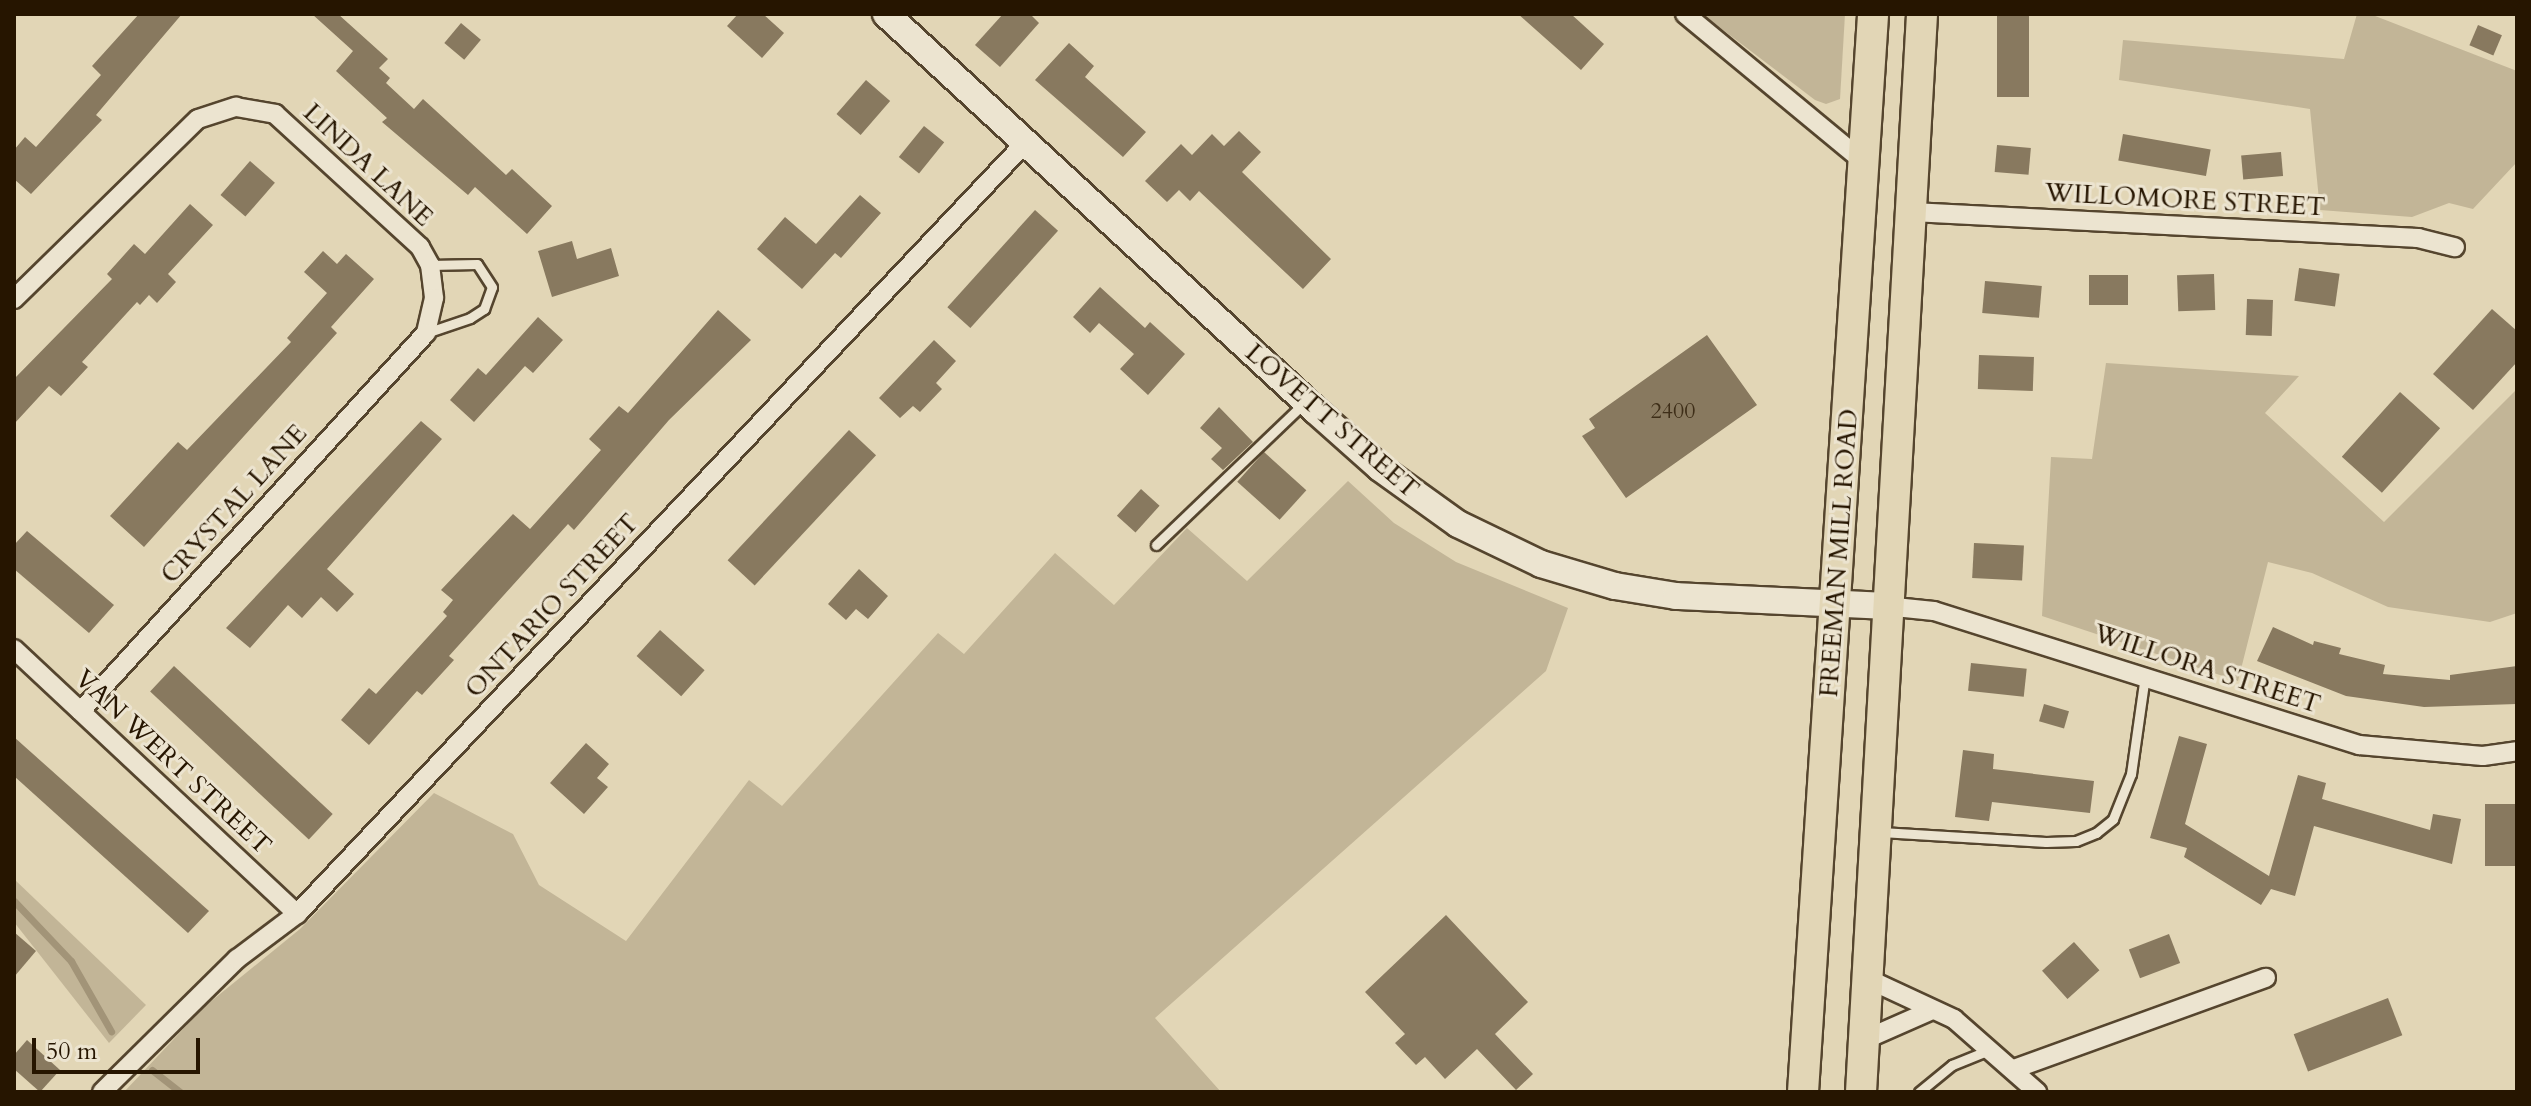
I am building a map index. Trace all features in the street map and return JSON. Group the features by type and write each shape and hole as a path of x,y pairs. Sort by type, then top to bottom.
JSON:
{"main road":[{"name":"FREEMAN MILL ROAD","path":"1803,1092 1873,14"},
{"name":"FREEMAN MILL ROAD","path":"1861,1092 1885,606 1922,14"}],"street":[{"name":"LOVETT STREET","path":"886,14 1306,402 1428,505 1541,564 1593,581 1676,596 1885,606"},
{"path":"1685,14 1864,162"},
{"name":"LINDA LANE","path":"14,299 198,119 236,107 275,114 420,247 430,265 434,298 426,333"},
{"name":"ONTARIO STREET","path":"102,1092 205,988 297,914 1026,142"},
{"name":"WILLOMORE STREET","path":"1912,212 2418,238 2455,247"},
{"name":"CRYSTAL LANE","path":"81,711 426,333"},
{"name":"WILLORA STREET","path":"1885,606 1934,611 2359,745 2483,756 2517,751"},
{"name":"VAN WERT STREET","path":"14,649 297,914"},
{"path":"2014,1069 2266,978"},
{"path":"1868,979 1930,1011 1954,1019 1992,1049 2037,1092"},
{"path":"1864,1040 1930,1011"}],"lane":[{"path":"426,333 470,318 484,309 492,287 477,264 430,265"},
{"path":"1156,545 1306,402"},
{"path":"1873,832 2046,842 2076,841 2096,833 2113,819 2131,774 2145,676"},
{"path":"1919,1092 1952,1065 1992,1049"}],"shaded area":[{"path":"1702,14 1845,14 1840,99 1826,104 1815,100"},
{"path":"2357,14 2370,14 2517,71 2517,162 2473,209 2449,203 2412,217 2320,210 2310,109 2119,80 2123,40 2344,59"},
{"path":"2106,363 2299,376 2265,413 2384,522 2517,389 2517,613 2490,622 2388,607 2312,573 2268,562 2238,681 2042,616 2051,457 2092,459"},
{"path":"1348,481 1394,523 1456,562 1568,608 1546,671 1155,1018 1221,1092 124,1092 204,1007 300,929 434,793 513,834 539,885 626,941 749,780 782,806 938,633 964,654 1055,553 1114,605 1187,528 1247,581"},
{"path":"14,879 146,1005 109,1043 14,922"}],"building":[{"path":"139,14 182,14 96,115 102,120 31,194 14,179 14,150 25,137 36,147 101,75 92,66"},
{"path":"312,14 338,14 388,59 379,68 390,78 386,83 414,109 423,99 506,175 512,169 552,206 527,234 475,187 468,195 382,122 387,118 336,71 353,51"},
{"path":"738,14 763,14 784,33 762,58 727,26"},
{"path":"1003,14 1030,14 1039,23 1000,67 975,45"},
{"path":"1518,14 1571,14 1604,44 1581,70"},
{"path":"1997,14 2029,14 2029,97 1997,97"},
{"path":"461,23 481,40 464,60 444,43"},
{"path":"2478,25 2502,35 2493,55 2469,45"},
{"path":"1069,43 1094,66 1085,77 1146,132 1123,157 1035,80"},
{"path":"866,80 890,101 861,135 836,114"},
{"path":"924,126 944,142 919,173 899,157"},
{"path":"1239,131 1261,152 1242,172 1331,259 1303,289 1199,191 1190,201 1179,190 1167,202 1145,181 1181,144 1192,155 1212,134 1224,146"},
{"path":"2123,134 2211,149 2206,176 2118,161"},
{"path":"1997,145 2031,148 2029,175 1995,172"},
{"path":"2281,152 2283,176 2243,179 2241,155"},
{"path":"250,161 275,183 245,217 220,195"},
{"path":"860,195 881,213 841,258 835,253 802,289 757,249 785,217 816,244"},
{"path":"190,204 213,225 168,274 176,282 157,303 149,295 140,305 137,302 82,362 88,367 61,396 49,386 14,424 14,379 112,279 107,274 134,244 145,254"},
{"path":"1035,210 1058,231 970,328 947,307"},
{"path":"572,241 577,259 611,248 619,276 552,297 538,251"},
{"path":"323,251 337,264 346,254 374,279 331,327 337,333 144,547 110,516 178,442 187,450 291,342 287,338 327,293 304,272"},
{"path":"2299,268 2340,274 2335,306 2294,301"},
{"path":"2214,274 2215,310 2178,311 2177,275"},
{"path":"2089,275 2128,275 2128,305 2089,305"},
{"path":"1985,281 2042,286 2039,318 1982,313"},
{"path":"1100,287 1145,328 1150,322 1185,354 1148,395 1120,369 1134,354 1099,323 1090,333 1073,317"},
{"path":"2247,299 2273,300 2272,336 2246,335"},
{"path":"2492,309 2517,331 2517,362 2473,410 2433,374"},
{"path":"718,310 751,340 669,420 574,530 568,524 449,656 454,660 422,695 417,691 369,745 341,720 369,688 376,694 447,616 443,612 453,600 441,590 513,514 530,529 601,450 589,439 619,406 628,413"},
{"path":"538,317 563,340 533,373 525,366 474,422 450,400 478,368 486,375"},
{"path":"1707,335 1757,405 1626,498 1582,436 1595,428 1589,419"},
{"path":"934,340 956,361 936,383 942,389 920,412 913,406 900,418 879,398"},
{"path":"1979,355 2034,357 2033,391 1978,389"},
{"path":"2400,392 2440,428 2382,493 2342,457"},
{"path":"1219,407 1253,442 1223,470 1211,459 1222,448 1200,428"},
{"path":"421,421 442,439 327,569 354,594 337,612 321,597 302,618 288,605 250,648 226,628"},
{"path":"849,430 876,455 755,585 728,560"},
{"path":"1264,452 1306,490 1280,520 1237,482"},
{"path":"1141,489 1160,506 1135,532 1117,516"},
{"path":"27,531 114,605 89,633 14,569 14,545"},
{"path":"1974,543 2024,546 2022,581 1972,578"},
{"path":"859,569 888,596 868,619 856,609 846,620 828,604"},
{"path":"2273,627 2313,645 2314,641 2341,648 2339,654 2385,665 2383,674 2450,680 2450,675 2517,666 2517,704 2424,707 2346,696 2257,661"},
{"path":"660,630 705,670 681,696 637,656"},
{"path":"1971,663 2027,669 2024,697 1968,691"},
{"path":"174,666 333,814 309,840 150,692"},
{"path":"2044,704 2069,711 2064,728 2039,721"},
{"path":"2179,736 2207,744 2185,824 2269,876 2298,775 2326,783 2322,799 2430,830 2433,814 2461,819 2452,864 2314,826 2295,896 2271,889 2261,905 2184,857 2187,848 2150,838"},
{"path":"14,737 209,911 188,933 14,776"},
{"path":"586,743 609,764 597,778 608,787 584,814 550,783"},
{"path":"1963,750 1994,754 1993,769 2094,781 2090,813 1992,802 1989,821 1955,817"},
{"path":"2485,804 2517,804 2517,866 2485,866"},
{"path":"1446,915 1528,1002 1495,1034 1533,1074 1516,1090 1477,1049 1445,1079 1425,1057 1416,1065 1395,1043 1405,1034 1365,992"},
{"path":"14,932 36,951 14,977"},
{"path":"2169,934 2180,963 2140,978 2129,949"},
{"path":"2074,942 2099,970 2067,999 2042,971"},
{"path":"2388,998 2402,1035 2308,1072 2294,1034"},
{"path":"27,1040 60,1070 40,1092 14,1069 14,1055"}],"waterway":[{"path":"14,901 71,961 111,1031"},
{"path":"152,1070 180,1092"}]}
